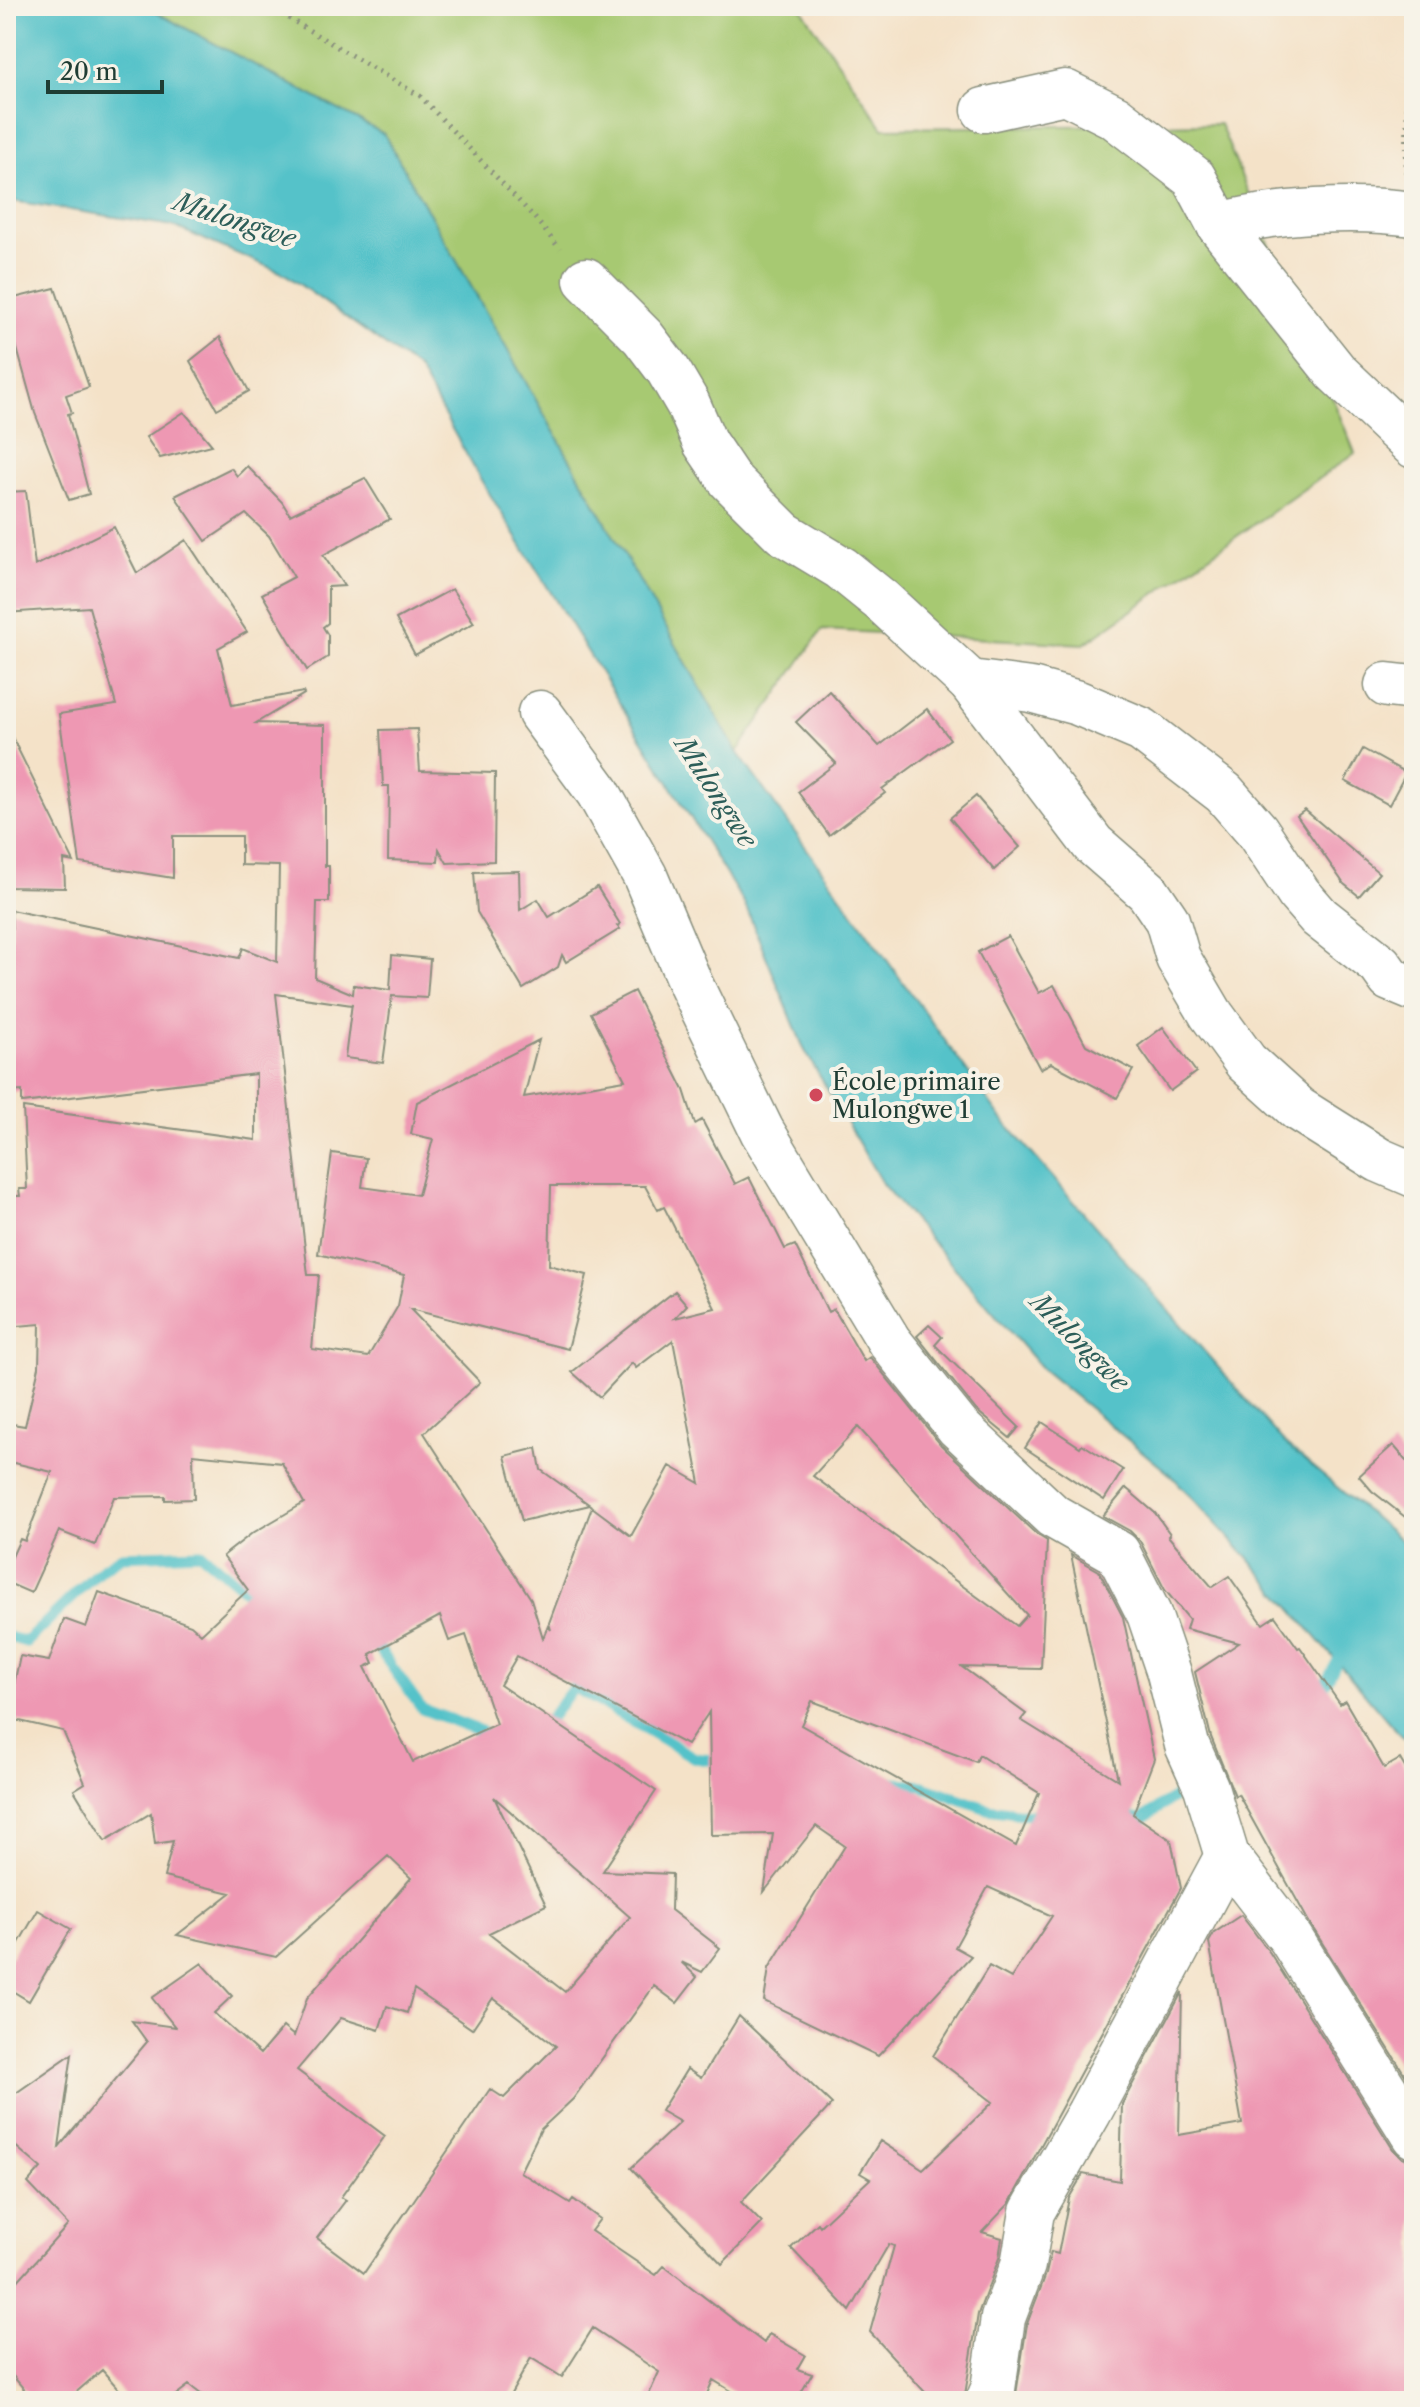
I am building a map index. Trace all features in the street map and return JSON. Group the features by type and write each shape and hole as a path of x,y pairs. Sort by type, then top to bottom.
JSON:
{"street":[{"path":"984,110 1065,92 1115,117 1194,178 1219,225 1336,372 1414,446"},
{"path":"1219,225 1246,218 1318,211 1410,213"},
{"path":"586,280 643,337 668,370 688,404 705,443 730,480 783,533 841,568 882,601 970,682 1093,844 1148,892 1167,920 1178,958 1211,1014 1246,1062 1298,1109 1379,1160 1414,1175"},
{"path":"970,682 1031,690 1078,703 1142,730 1224,793 1257,831 1299,894 1319,917 1380,965 1390,979 1414,989"},
{"path":"540,713 598,792 645,876 691,985 762,1131 889,1341 958,1427 1053,1516 1118,1553 1149,1614 1169,1673 1187,1745 1203,1780 1227,1856 1291,1939 1414,2136"},
{"path":"988,2401 993,2389 1003,2318 1023,2265 1032,2212 1089,2113 1227,1856"}],"path":[{"path":"268,6 420,96 534,217 586,280"},
{"path":"1409,6 1410,213"}],"green space":[{"path":"144,6 800,6 883,128 1220,124 1355,453 1084,644 822,630 737,752 384,134"}],"water":[{"name":"Mulongwe","path":"6,6 144,6 384,134 737,752 1000,1117 1285,1444 1414,1551 1414,1747 1172,1476 1043,1370 883,1185 804,1049 745,905 481,480 418,369 285,274 173,226 6,200"}],"building":[{"path":"55,288 89,387 66,395 89,494 69,500 35,413 13,334 6,336 6,300"},
{"path":"220,337 249,391 217,409 190,361"},
{"path":"184,412 212,445 160,458 146,437"},
{"path":"247,466 282,502 290,515 365,478 390,519 323,555 344,586 328,587 328,623 323,627 328,635 328,657 307,670 262,594 294,577 269,536 246,514 206,541 175,496 231,468 237,476"},
{"path":"26,491 35,566 114,527 137,573 186,540 247,632 218,648 232,705 303,692 256,723 325,725 325,866 329,866 329,902 317,902 315,978 353,994 354,985 390,990 392,955 430,959 427,998 392,996 383,1063 345,1058 352,1005 276,994 308,1275 319,1275 312,1349 368,1357 398,1306 404,1275 318,1254 332,1153 366,1158 362,1187 418,1195 433,1139 411,1134 417,1102 539,1040 524,1097 625,1080 591,1013 634,991 684,1090 695,1124 702,1120 735,1184 749,1177 785,1249 795,1245 828,1312 834,1309 864,1361 870,1357 941,1445 1047,1541 1041,1669 962,1667 1026,1714 1021,1720 1118,1780 1071,1555 1099,1571 1123,1617 1154,1759 1133,1814 1171,1840 1181,1888 1009,2204 982,2232 1002,2238 999,2258 978,2314 964,2401 933,2401 870,2332 894,2246 889,2244 850,2311 791,2248 818,2223 820,2226 870,2179 860,2173 880,2141 923,2169 993,2102 933,2056 989,1966 1011,1978 1052,1916 988,1887 955,1947 971,1956 878,2056 764,2001 769,1968 845,1846 816,1826 764,1892 773,1834 711,1835 709,1712 687,1745 517,1656 500,1685 656,1791 603,1871 672,1874 671,1910 720,1948 702,1972 681,1962 697,1977 677,2003 654,1986 573,2099 541,2129 520,2172 570,2203 573,2199 600,2219 591,2231 656,2275 664,2266 764,2343 769,2334 805,2355 797,2369 812,2374 796,2401 748,2401 713,2380 704,2401 646,2401 659,2372 593,2328 562,2377 531,2358 507,2401 210,2401 189,2385 168,2401 129,2401 102,2370 66,2401 34,2401 6,2368 6,2294 68,2225 28,2183 41,2168 6,2138 6,2100 72,2054 59,2147 147,2042 132,2021 175,2027 152,1998 202,1963 232,1996 214,2013 260,2054 283,2027 294,2036 307,1998 411,1878 388,1856 276,1957 177,1935 231,1893 164,1877 173,1841 155,1844 151,1813 105,1841 74,1790 85,1783 63,1731 7,1718 20,1656 49,1661 64,1619 86,1627 99,1592 191,1625 201,1634 248,1590 223,1556 251,1534 304,1503 282,1463 193,1454 194,1499 114,1497 95,1545 59,1531 31,1593 8,1583 10,1579 6,1577 6,1570 20,1539 25,1541 52,1472 6,1461 6,1423 25,1426 39,1367 40,1324 6,1327 6,1196 20,1196 19,1189 27,1189 23,1108 256,1140 256,1074 22,1103 22,1091 8,1092 6,1051 11,1051 6,937 12,937 11,910 239,958 243,948 277,962 279,866 241,865 241,836 173,836 173,878 80,863 59,714 116,705 89,607 6,613 6,492","holes":["551,1186 645,1186 658,1210 664,1207 715,1308 675,1318 687,1305 675,1291 572,1372 600,1397 632,1363 636,1368 673,1340 700,1483 670,1466 631,1536 592,1507 549,1623 551,1630 548,1626 543,1638 531,1599 424,1433 480,1382 410,1309 568,1349 587,1275 549,1265","858,1427 1027,1615 1017,1626 813,1476","440,1616 449,1641 466,1635 496,1724 413,1762 365,1667 374,1663 370,1654","812,1701 976,1762 979,1755 1039,1793 1016,1846 801,1725","494,1797 630,1917 565,1992 489,1933 546,1905","414,1989 472,2029 493,1998 556,2046 504,2098 490,2089 364,2273 317,2238 346,2200 341,2197 385,2136 297,2070 341,2018 379,2030 387,2006 407,2013"]},
{"path":"452,589 474,623 415,655 396,619"},
{"path":"829,691 879,746 927,709 950,739 882,789 885,793 829,835 798,792 836,763 796,722"},
{"path":"7,727 74,862 64,860 65,888 9,887 7,857 14,857"},
{"path":"417,729 420,771 495,773 494,861 447,863 439,849 438,862 388,860 389,786 383,786 380,730"},
{"path":"1363,749 1406,773 1389,805 1345,781"},
{"path":"976,796 1020,847 994,870 950,818"},
{"path":"1305,810 1379,873 1359,896 1344,884 1297,816"},
{"path":"519,871 520,910 538,899 549,917 597,887 620,924 617,926 620,929 566,962 562,955 558,967 523,989 477,912 474,872"},
{"path":"1008,936 1039,993 1054,985 1086,1045 1133,1070 1117,1098 1051,1063 1040,1069 978,952"},
{"path":"1163,1027 1196,1072 1170,1091 1138,1046"},
{"path":"929,1325 942,1337 935,1345 1019,1427 1010,1438 976,1410 917,1336"},
{"path":"1042,1422 1123,1470 1104,1500 1025,1448"},
{"path":"1393,1445 1414,1469 1414,1524 1372,1491 1359,1476"},
{"path":"537,1448 541,1470 590,1505 522,1521 505,1456"},
{"path":"1126,1488 1155,1513 1170,1534 1168,1536 1212,1587 1229,1576 1263,1624 1275,1616 1340,1704 1345,1701 1384,1768 1400,1759 1414,1783 1414,2089 1309,1922 1238,1794 1235,1796 1211,1737 1195,1672 1239,1643 1186,1629 1189,1619 1165,1590 1140,1541 1130,1531 1103,1516"},
{"path":"38,1910 71,1929 29,2001 6,1987 6,1965"},
{"path":"1241,1915 1270,1953 1393,2149 1402,2158 1414,2161 1414,2401 1015,2401 1027,2324 1051,2252 1058,2254 1069,2198 1083,2174 1120,2181 1122,2104 1182,1992 1179,2135 1242,2124 1209,1942 1214,1933"},
{"path":"739,2016 832,2104 741,2202 762,2223 722,2264 631,2168 680,2122 661,2111 687,2069 701,2078"}],"waterway":[{"path":"6,1636 26,1642 101,1569 122,1556 201,1553 258,1601"},
{"path":"369,1640 372,1639 422,1709 491,1735"},
{"path":"1320,1694 1344,1649"},
{"path":"541,1730 574,1687 695,1758 723,1762"},
{"path":"891,1782 923,1786 988,1809 1045,1817"},
{"path":"1130,1817 1141,1820 1193,1784"}],"place":[{"name":"École primaire Mulongwe 1","path":"816,1095"}]}
